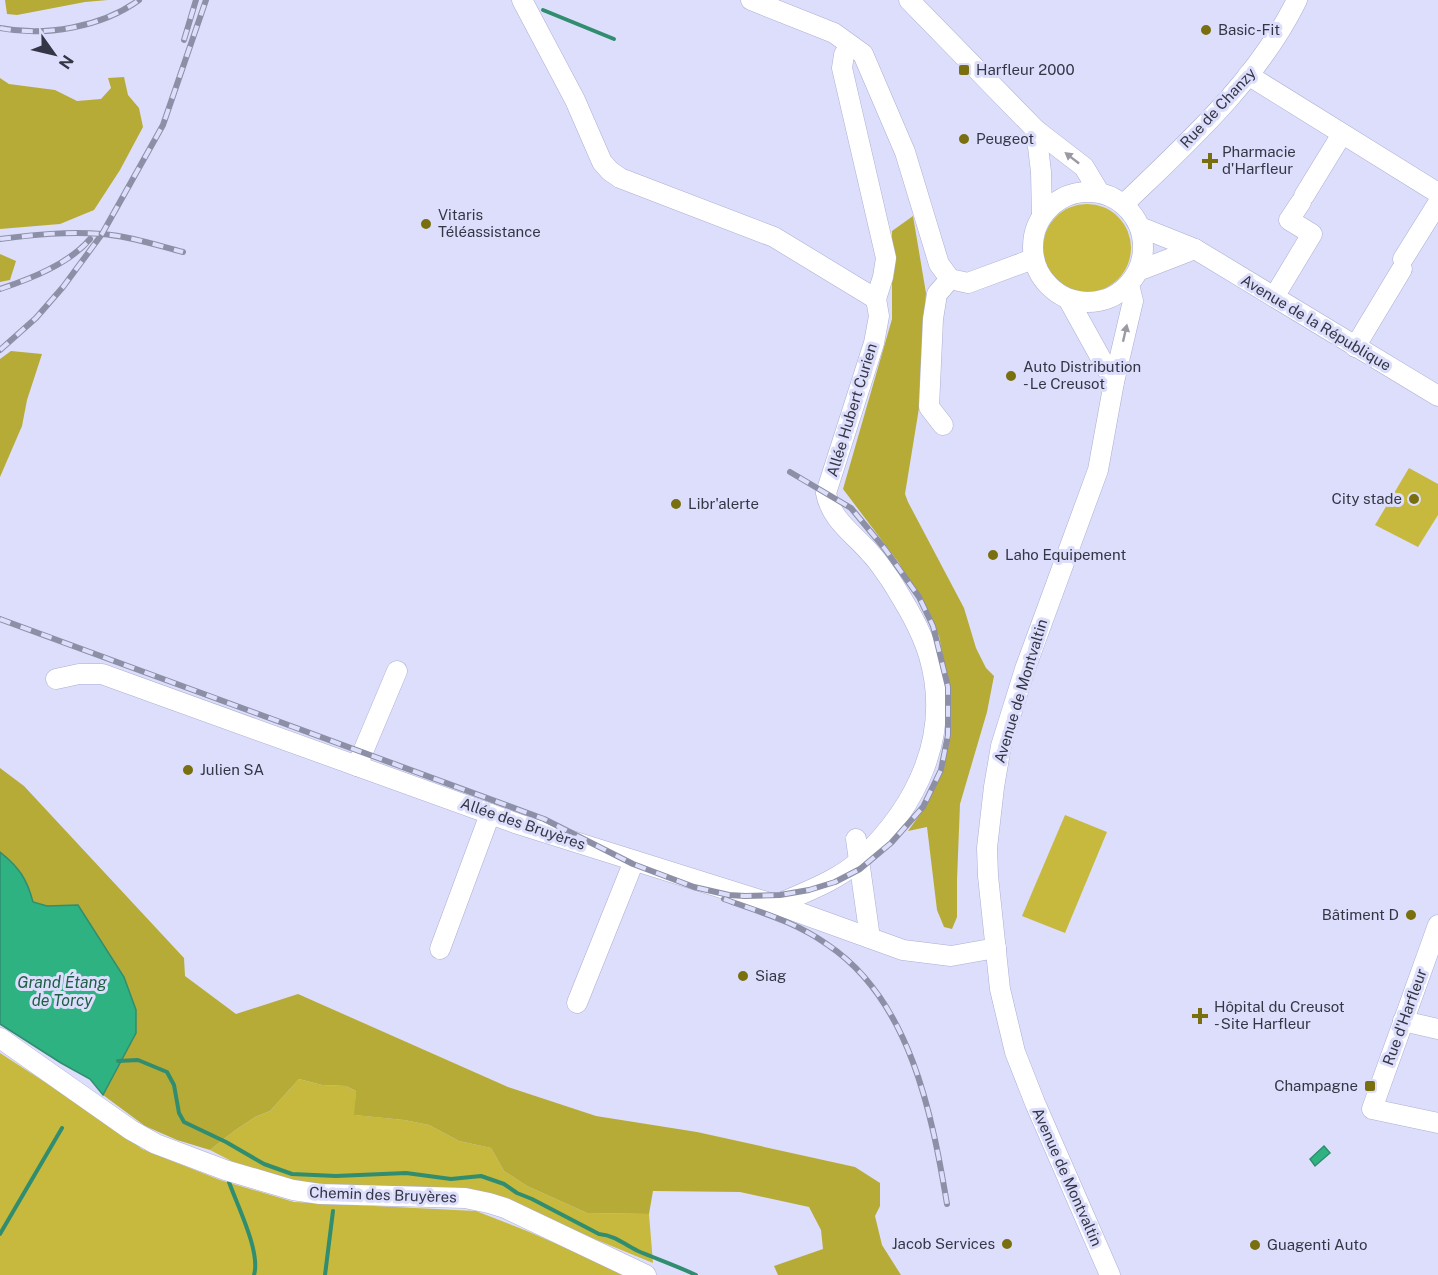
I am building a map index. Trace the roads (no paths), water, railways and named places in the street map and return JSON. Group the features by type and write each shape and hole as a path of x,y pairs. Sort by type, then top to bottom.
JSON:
{"street":[{"path":"522,0 575,100 602,162 610,171 620,178 774,237 876,299"},
{"path":"751,0 834,33 863,54 906,152 939,264 950,279 968,283 1033,259"},
{"path":"909,0 1036,130 1084,167 1099,192"},
{"name":"Rue de Chanzy","path":"1124,204 1185,144 1262,60 1297,0"},
{"name":"Allée Hubert Curien","path":"777,905 829,881 859,861 902,813 920,782 931,749 936,722 929,657 920,634 889,579 872,555 834,514 829,506 826,492 874,342 879,316 876,299 884,277 886,258 842,68 844,55 850,45"},
{"path":"1248,75 1438,193"},
{"path":"1036,130 1041,172 1042,216"},
{"path":"1274,297 1312,234 1289,220 1342,134"},
{"path":"1134,278 1143,256 1144,242 1134,215 1124,204 1099,192 1083,191 1067,195 1053,204 1042,216 1035,230 1032,244 1033,259 1040,276 1052,290 1068,299 1084,303 1101,301 1116,295 1134,278 1195,249"},
{"path":"1355,347 1438,203"},
{"name":"Avenue de la République","path":"1140,227 1195,249 1438,395"},
{"name":"Avenue de Montvaltin","path":"1110,1275 1015,1052 1000,989 987,848 1001,746 1025,669 1098,470 1114,382 1133,301 1134,278"},
{"path":"943,425 929,407 933,319 937,294 950,279"},
{"path":"1068,299 1114,382"},
{"path":"357,766 397,671"},
{"name":"Allée des Bruyères","path":"56,679 79,674 102,674 489,814 777,905 903,950 951,956 996,948"},
{"path":"440,949 489,814"},
{"path":"856,839 870,938"},
{"path":"577,1003 634,861"},
{"name":"Rue d'Harfleur","path":"1438,925 1372,1109 1438,1123"},
{"path":"1403,1022 1438,1029"},
{"name":"Chemin des Bruyères","path":"0,1038 131,1130 177,1153 293,1190 351,1196 465,1198 489,1203 505,1208 646,1275"}],"water":[{"name":"Grand Étang de Torcy","path":"0,852 21,874 33,902 47,906 78,905 124,977 136,1010 136,1033 103,1095 90,1079 0,1024"},
{"path":"1324,1146 1330,1153 1315,1166 1310,1159"}],"waterway":[{"path":"543,10 614,39"},
{"path":"118,1061 138,1060 167,1072 174,1085 179,1113 184,1122 226,1142 264,1164 292,1174 336,1176 406,1173 451,1179 481,1176 504,1184 517,1193 599,1234 615,1238 638,1251 696,1275"},
{"path":"0,1234 62,1128"},
{"path":"229,1182 251,1242 254,1254 254,1275"},
{"path":"325,1275 333,1211"}],"railway":[{"path":"0,28 36,31 72,28 108,17 139,0"},
{"path":"184,40 196,0"},
{"path":"0,350 36,318 63,287 102,234 163,125 206,0"},
{"path":"0,239 89,233 132,239 183,252"},
{"path":"0,289 60,263 90,239"},
{"path":"0,619 544,819 633,864 694,887 745,896 780,895 809,890 835,882 860,869 891,843 923,807 941,770 948,735 948,687 933,626 919,597 885,549 851,508 790,472"},
{"path":"724,899 778,918 828,945 856,968 879,996 898,1027 913,1061 934,1133 947,1204"}],"place":[{"name":"Basic-Fit","path":"1206,30"},
{"name":"Harfleur 2000","path":"964,70"},
{"name":"Peugeot","path":"964,139"},
{"name":"Pharmacie d'Harfleur","path":"1210,161"},
{"name":"Vitaris Téléassistance","path":"426,224"},
{"name":"Auto Distribution - Le Creusot","path":"1011,376"},
{"name":"City stade","path":"1414,499"},
{"name":"Libr'alerte","path":"676,504"},
{"name":"Laho Equipement","path":"993,555"},
{"name":"Julien SA","path":"188,770"},
{"name":"Bâtiment D","path":"1411,915"},
{"name":"Siag","path":"743,976"},
{"name":"Hôpital du Creusot - Site Harfleur","path":"1200,1016"},
{"name":"Champagne","path":"1370,1086"},
{"name":"Jacob Services","path":"1007,1244"},
{"name":"Guagenti Auto","path":"1255,1245"}]}
